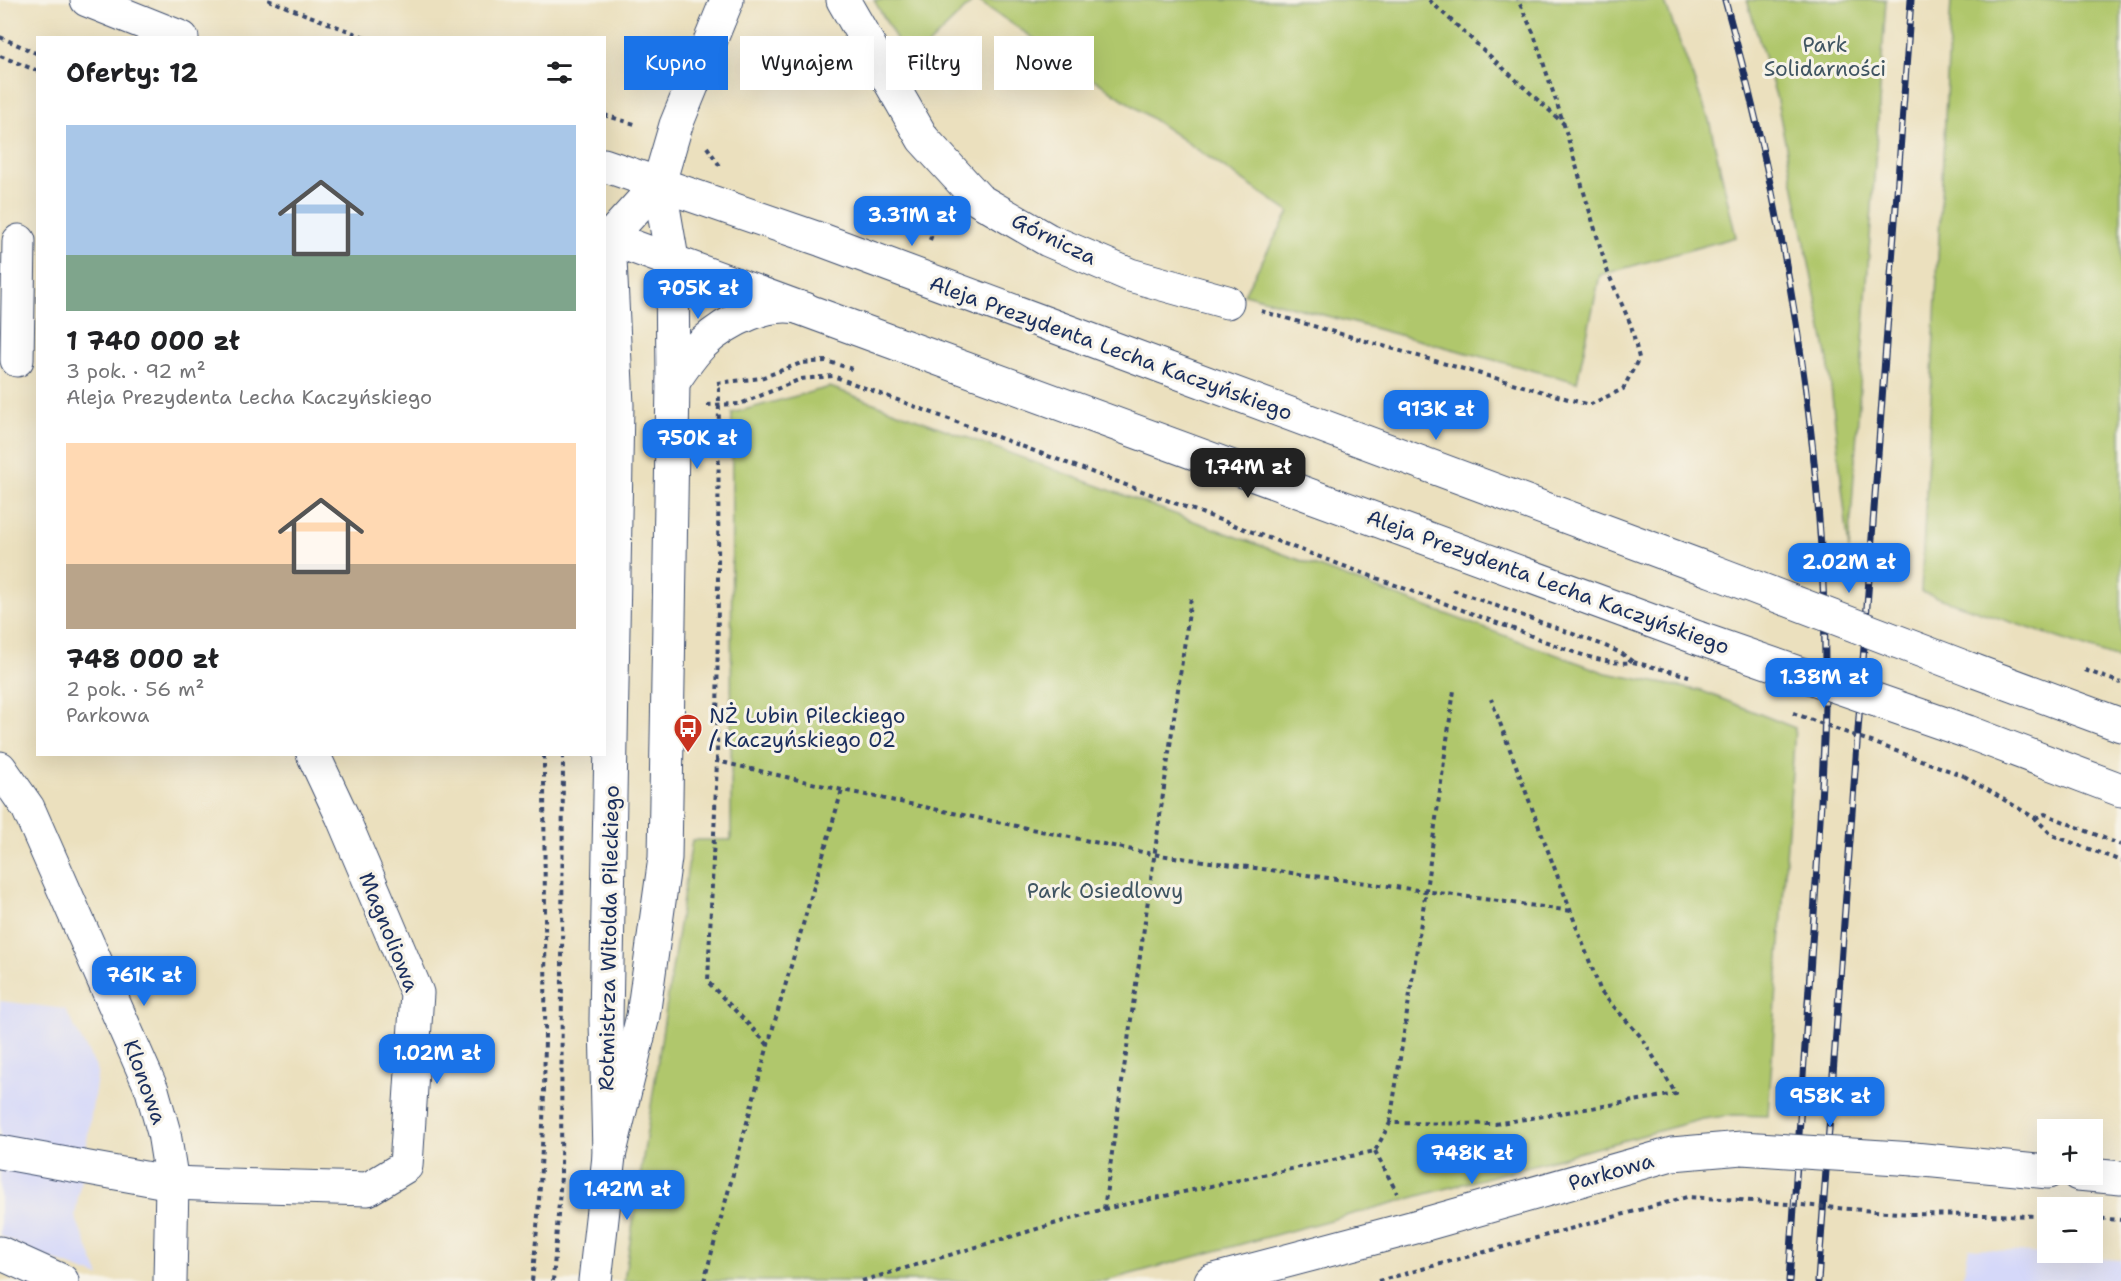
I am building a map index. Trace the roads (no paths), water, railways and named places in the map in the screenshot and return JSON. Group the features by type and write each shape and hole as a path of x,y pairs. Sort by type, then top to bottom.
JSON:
{"street":[{"path":"87,0 177,36"},
{"path":"607,237 659,183 676,125 727,0"},
{"name":"Górnicza","path":"843,0 923,139 979,200 1048,240 1130,275 1227,302"},
{"name":"Aleja Prezydenta Lecha Kaczyńskiego","path":"606,166 833,244 2121,725"},
{"name":"Rotmistrza Witolda Pileckiego","path":"595,1281 609,1156 643,1016 665,858 673,381 672,259 659,183"},
{"name":"Aleja Prezydenta Lecha Kaczyńskiego","path":"607,237 1698,638 1968,732 2121,790"},
{"name":"Rotmistrza Witolda Pileckiego","path":"607,237 617,405 606,1020 609,1156"},
{"path":"18,364 20,241"},
{"path":"673,381 702,344 734,321 757,312 782,307 799,307 815,312"},
{"name":"Magnoliowa","path":"172,1183 368,1189 406,1166 417,993 342,816 314,756"},
{"name":"Klonowa","path":"0,768 27,808 152,1090 164,1133 172,1183 170,1281"},
{"name":"Parkowa","path":"1211,1281 1415,1227 1672,1154 1742,1148 1914,1159 2037,1171"},
{"path":"0,1152 172,1183"},
{"path":"2103,1176 2121,1178"},
{"path":"0,1254 62,1281"}],"railway":[{"path":"1725,0 1748,86 1786,261 1812,437 1820,526 1825,704 1812,947 1789,1281"},
{"path":"1818,1281 1911,0"}],"place":[{"name":"NŻ Lubin Pileckiego / Kaczyńskiego 02","path":"688,754"}],"park label":[{"name":"Park Solidarności","path":"1825,57"},
{"name":"Park Osiedlowy","path":"1105,891"}]}
